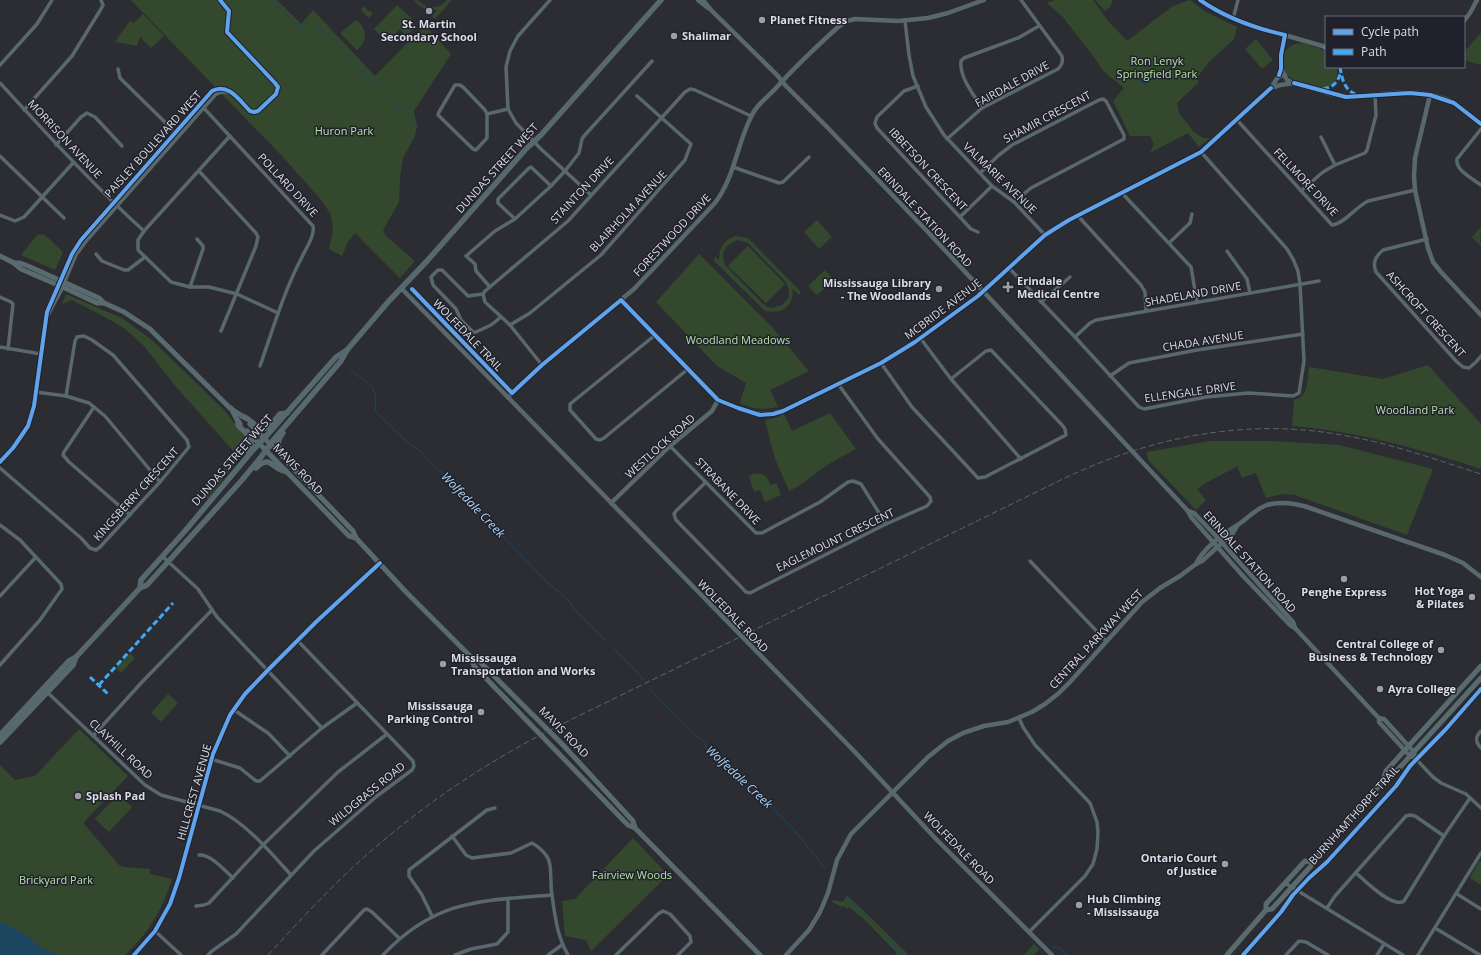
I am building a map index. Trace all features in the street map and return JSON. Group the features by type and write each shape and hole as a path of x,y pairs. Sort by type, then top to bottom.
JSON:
{"main road":[{"name":"DUNDAS STREET WEST","path":"0,742 46,691 69,661 76,657 140,588 147,585 242,480 341,361 347,350 661,0"},
{"name":"MAVIS ROAD","path":"0,256 21,268 99,298 150,329 230,408 242,416 291,465 353,531 356,538 406,592 471,657 478,660 563,745 633,821 635,828"},
{"name":"DUNDAS STREET WEST","path":"140,588 141,580 259,443 336,357 347,350"},
{"name":"MAVIS ROAD","path":"230,408 238,422 266,451 349,536 356,538"},
{"path":"242,416 248,418 258,427 264,428 269,426 280,414 287,413"},
{"path":"233,474 233,470 252,445 250,438 238,425 238,422"},
{"path":"286,426 286,430 278,442 278,447 291,462 291,465"},
{"path":"242,480 246,479 259,465 265,462 273,463 282,471 286,471"},
{"name":"MAVIS ROAD","path":"471,657 474,666 625,822 635,828 760,955"},
{"path":"1383,781 1386,771 1481,666"},
{"path":"1227,955 1266,910 1272,909 1311,866 1312,862 1383,781 1392,776 1412,757 1414,752 1481,678"},
{"name":"DUNDAS STREET WEST","path":"0,735 46,691"},
{"path":"1266,910 1266,904 1305,861 1312,862"}],"street":[{"path":"0,65 37,24 52,0"},
{"path":"24,110 76,51 101,10 103,4 101,0"},
{"path":"220,0 229,11 227,32 278,87 276,94 256,112 250,111 232,93"},
{"path":"550,0 518,36 510,51 506,67 508,109 517,123 534,141 591,195"},
{"name":"ERINDALE STATION ROAD","path":"698,0 711,10"},
{"name":"ERINDALE STATION ROAD","path":"703,0 711,10 875,176 1188,511 1191,517 1286,622 1295,628 1379,718 1378,722 1406,748 1412,757 1433,777 1441,783 1466,794 1481,808"},
{"name":"FORESTWOOD DRIVE","path":"508,397 542,365 634,289 715,202 721,194 733,167 751,116 758,106 837,28 847,21 858,19 905,21 943,14 984,0"},
{"name":"FAIRDALE DRIVE","path":"948,139 982,108 1058,69 1061,65 1063,61 1062,56 1021,0"},
{"path":"1200,0 1233,19 1325,47"},
{"path":"1233,19 1238,0"},
{"path":"1465,20 1477,0"},
{"name":"VALMARIE AVENUE","path":"905,21 913,76 926,107 948,139 980,174 992,186 1014,202 1045,235"},
{"path":"982,108 970,91 960,70 961,61 964,58 1026,34 1039,26"},
{"path":"1282,80 1280,55 1285,35"},
{"path":"490,287 476,271 475,264 466,256 495,231 515,219 551,186 579,153 584,136 652,61"},
{"path":"118,69 120,78 179,136"},
{"name":"MCBRIDE AVENUE","path":"621,300 654,336 718,400 755,414 766,415 782,411 881,363 921,338 983,292 1045,235 1078,216 1201,152 1282,80 1341,96 1351,97 1375,95"},
{"name":"MORRISON AVENUE","path":"0,83 56,145 144,231"},
{"path":"455,85 464,88 487,114 488,135 480,147 476,150 473,150 438,115 455,85"},
{"name":"IBBETSON CRESCENT","path":"918,86 904,91 877,117 875,123 877,128 971,229 978,232"},
{"name":"PAISLEY BOULEVARD WEST","path":"61,284 75,248 212,91 216,89 225,89 232,93"},
{"name":"STAINTON DRIVE","path":"483,294 568,221 662,117 690,89 751,116"},
{"name":"PAISLEY BOULEVARD WEST","path":"0,462 13,448 28,426 34,406 47,312 50,303 81,248 218,93 232,93"},
{"path":"1301,191 1323,172 1335,165 1365,153 1376,116 1375,95 1410,93 1430,95 1454,103 1481,124"},
{"path":"1430,95 1415,158 1415,190 1430,253 1436,266 1481,315"},
{"name":"BLAIRHOLM AVENUE","path":"510,326 530,314 601,255 686,160 691,144 637,96"},
{"name":"SHAMIR CRESCENT","path":"980,174 999,155 1012,145 1099,100 1103,99 1106,101 1124,135 1124,139 1031,188 1014,202"},
{"name":"POLLARD DRIVE","path":"201,105 313,226 314,232 278,313 260,366"},
{"path":"487,114 508,109"},
{"path":"56,145 81,117 88,113 95,117 122,146"},
{"name":"FELLMORE DRIVE","path":"1237,120 1332,225 1339,224 1362,204 1368,201 1415,190"},
{"path":"1481,129 1457,159 1456,163 1481,185"},
{"path":"230,136 144,231 138,240 138,250 171,282 190,287 209,288 237,294 278,313"},
{"path":"1321,137 1335,165"},
{"name":"ELLENGALE DRIVE","path":"1009,268 1139,407 1144,409 1206,397 1248,393 1293,396 1299,393 1301,389 1304,361 1298,271 1287,249 1201,152"},
{"path":"0,156 64,218"},
{"path":"733,167 775,183 779,183 783,182 808,157"},
{"path":"0,215 15,221 20,220 74,163"},
{"path":"515,219 498,203 498,199 529,168 531,167 551,186"},
{"path":"199,171 258,237 256,246 221,331"},
{"path":"960,217 992,186"},
{"path":"1122,193 1192,270 1197,302"},
{"path":"1169,243 1190,223 1192,214"},
{"path":"1078,216 1141,285 1145,292 1146,311"},
{"name":"ASHCROFT CRESCENT","path":"1427,238 1383,250 1377,254 1375,261 1376,272 1463,367 1470,368 1481,356"},
{"path":"190,287 203,250 197,239"},
{"path":"1227,251 1247,280 1250,293"},
{"path":"96,254 102,261 124,270 128,270 145,257"},
{"path":"501,317 491,325 473,332 461,320 456,309 433,285 431,277 438,270 442,270 468,296 483,294 485,302 501,317 510,326 542,365"},
{"path":"1041,302 1070,277"},
{"name":"SHADELAND DRIVE","path":"1075,337 1090,323 1096,320 1319,281"},
{"name":"WOLFEDALE ROAD","path":"402,288 893,792 935,838 1052,955"},
{"path":"0,297 13,304 8,349"},
{"name":"CHADA AVENUE","path":"1110,376 1129,363 1197,350 1303,334"},
{"name":"KINGSBERRY CRESCENT","path":"0,468 96,550 130,515 189,448 186,440 123,365 103,347 84,336 77,337 75,341 66,396"},
{"path":"654,336 570,404 570,410 596,439 600,440 604,438 688,369"},
{"path":"921,338 951,379 1021,458"},
{"path":"0,347 41,354"},
{"path":"881,363 912,407 978,478 985,477 1066,435 1063,426 991,350 986,351 951,379"},
{"name":"EAGLEMOUNT CRESCENT","path":"706,482 676,511 674,514 676,520 746,592 750,593 886,524 927,506 931,501 930,497 878,439 841,388 839,383"},
{"path":"36,392 66,396 89,403 108,419 160,482"},
{"name":"WESTLOCK ROAD","path":"611,503 670,446 712,411 718,400"},
{"path":"94,407 63,454 68,462 130,515"},
{"name":"STRABANE DRIVE","path":"670,446 756,533 762,532 820,502 848,482 853,481 860,484 886,524"},
{"name":"CENTRAL PARKWAY WEST","path":"786,955 808,930 820,912 828,893 837,860 846,841 856,828 934,752 954,737 973,729 1019,718 1045,704 1059,693 1142,602 1196,564 1199,557 1233,533 1237,526 1253,512 1266,506 1282,503 1298,504 1445,555 1463,563 1481,577"},
{"name":"ERINDALE STATION ROAD","path":"1188,511 1194,513 1220,541 1293,622 1295,628"},
{"path":"0,665 40,620 61,592 62,586 20,540 1,528"},
{"path":"162,556 198,589 207,600 212,610 322,728"},
{"path":"0,596 36,557"},
{"path":"1030,561 1106,641"},
{"name":"HILLCREST AVENUE","path":"134,955 155,931 166,913 174,895 211,759 219,737 234,710 245,694 268,670 380,563"},
{"path":"93,736 148,676 212,610"},
{"name":"WILDGRASS ROAD","path":"208,955 236,934 314,851 367,804 413,769 413,761 298,641"},
{"name":"CLAYHILL ROAD","path":"46,691 152,790 170,798 220,811 228,815 263,845 291,875"},
{"path":"211,759 240,768 256,781 260,781 322,728 357,703"},
{"path":"234,710 268,733 290,756"},
{"path":"1019,718 1035,745 1090,803 1097,822 1098,832 1097,849 1093,864 1085,876 1029,932"},
{"path":"1481,731 1476,737 1481,748"},
{"path":"196,906 209,903 263,845 338,772 387,734"},
{"name":"ERINDALE STATION ROAD","path":"1406,748 1414,752"},
{"path":"1356,874 1390,900 1397,903 1402,902 1470,798"},
{"path":"432,916 422,895 410,879 408,872 452,836 488,810 496,808"},
{"path":"1327,908 1335,896 1406,816 1410,814 1416,816 1444,836"},
{"path":"452,836 466,855 472,858 510,854 530,843 534,844 546,856 549,861 552,895 558,931 562,945 568,955"},
{"path":"1418,955 1481,853"},
{"path":"198,855 209,857 233,878"},
{"path":"1285,883 1402,955"},
{"path":"1457,894 1481,908"},
{"path":"383,955 399,938 413,928 432,916 446,910 477,901 552,895"},
{"path":"455,955 471,949 497,944 506,935 508,932 508,899"},
{"path":"322,955 364,910 367,909 399,938"},
{"path":"616,955 658,914 663,911 670,914 690,936 690,942 681,954"},
{"path":"1435,928 1480,955"},
{"path":"155,931 181,955"},
{"path":"1286,955 1299,941 1302,941 1328,955"},
{"path":"1377,955 1384,944"},
{"path":"548,955 562,945"},
{"path":"471,949 472,955"}],"green space":[{"name":"Huron Park","path":"131,0 277,0 301,24 313,10 375,76 425,25 451,54 414,111 417,126 415,136 403,158 399,202 383,230 386,236 415,261 400,278 355,233 348,242 342,256 329,249 333,231 331,215 322,201 282,156"},
{"path":"414,0 429,7 436,7 447,0 452,0 435,19 432,16 437,10 424,8"},
{"name":"Ron Lenyk Springfield Park","path":"1055,0 1093,0 1108,21 1127,41 1173,6 1190,0 1206,12 1237,27 1234,39 1209,62 1199,75 1198,83 1177,103 1179,113 1194,132 1203,138 1210,138 1199,147 1188,133 1150,153 1154,144 1150,136 1130,136 1113,101 1124,88 1103,71 1062,16 1047,3"},
{"path":"1095,0 1113,0 1110,7 1105,11"},
{"path":"397,5 411,18 416,27 406,36 400,29 387,42 374,29"},
{"path":"364,6 368,11 371,11 372,14 369,18 361,10"},
{"path":"143,14 164,36 151,48 140,37 137,46 116,42 130,21 134,23"},
{"path":"356,20 360,23 365,35 363,43 357,50 340,33"},
{"path":"1481,33 1481,65 1465,60 1465,51"},
{"path":"1256,39 1273,60 1262,69 1245,49"},
{"path":"1302,43 1325,51 1325,68 1337,68 1336,78 1329,87 1321,88 1306,84 1287,75 1283,68 1285,51 1296,44"},
{"path":"817,220 832,237 819,249 804,232"},
{"path":"1481,227 1480,243 1481,246 1472,237"},
{"path":"38,234 45,235 63,252 55,270 21,255"},
{"path":"735,236 748,238 801,292 799,295 793,289 791,301 781,311 776,312 764,310 713,260 716,257 719,260 721,248 725,242","holes":["738,240 748,243 786,282 789,297 782,305 772,308 767,307 725,265 723,253 730,244"]},
{"path":"748,246 785,284 766,303 728,266"},
{"name":"Woodland Meadows","path":"699,254 771,326 809,371 770,390 778,407 759,409 740,403 746,383 717,366 656,302"},
{"path":"825,270 834,280 817,295 808,286"},
{"path":"66,295 122,318 152,340 224,410 249,442 247,449 208,499 197,491 210,484 237,455 177,388 144,346 124,328 72,300 62,304"},
{"name":"Woodland Park","path":"1428,365 1481,424 1481,469 1388,442 1316,428 1292,426 1294,400 1299,398 1305,391 1309,367 1383,379"},
{"path":"830,413 856,449 831,462 803,483 789,491 774,456 765,420 784,414 792,431"},
{"path":"1210,441 1272,441 1339,445 1433,469 1407,535 1295,495 1283,494 1266,498 1256,473 1242,478 1237,466 1197,489 1206,500 1196,510 1148,460 1147,452"},
{"path":"753,474 764,475 768,479 770,485 768,486 776,483 781,495 765,502 760,490 754,492 749,476"},
{"path":"130,653 135,658 121,673 116,668"},
{"path":"168,694 178,703 161,722 151,713"},
{"name":"Brickyard Park","path":"79,729 128,776 85,821 84,824 119,865 123,867 150,869 150,874 172,879 164,901 148,930 125,955 0,955 0,765 15,780 35,776"},
{"path":"118,794 132,807 109,832 95,819"},
{"name":"Fairview Woods","path":"633,838 668,875 591,951 586,940 565,936 562,901 575,899"},
{"path":"1479,861 1481,862 1481,885 1470,878"},
{"path":"847,895 909,955 895,955 897,953 864,919 849,907 847,909 844,906 842,907 832,902 833,900 843,902"},
{"path":"1034,944 1039,949 1034,955 1024,955"}],"water":[{"path":"1148,73 1153,78 1145,86 1139,81"},
{"path":"0,921 26,935 41,948 59,955 0,955"}],"waterway":[{"path":"274,0 292,19 296,26 316,28 322,31 341,47 357,68 380,89"},
{"path":"384,93 398,108 405,111 418,126"},
{"name":"Wolfedale Creek","path":"350,370 373,387 376,399 375,411 408,443 419,450 545,580 569,601 575,610 605,640"},
{"name":"Wolfedale Creek","path":"614,649 640,675 643,680"},
{"name":"Wolfedale Creek","path":"650,689 688,729 705,743 706,747 722,763 749,784 795,831 825,868"},
{"name":"Wolfedale Creek","path":"846,896 903,955"},
{"name":"Wolfedale Creek","path":"1029,955 1036,947"},
{"name":"Wolfedale Creek","path":"1052,947 1060,948 1067,955"}],"railway":[{"path":"268,955 352,868 424,808 475,773 556,727 1098,463 1167,441 1203,434 1238,430 1274,429 1311,431 1364,439 1415,453 1481,474"}],"marked path":[{"path":"1340,68 1344,84 1349,90 1357,95"},
{"path":"1323,89 1330,87 1335,83 1341,71"},
{"path":"99,685 173,603"},
{"path":"90,677 108,694"}],"cycle path":[{"path":"0,462 13,448 28,426 34,406 47,312 72,254 81,240 212,91 218,89 228,91 238,98 250,111 254,112 258,111 276,94 278,87 275,83 227,32 229,11 220,0"},
{"path":"1200,0 1241,22 1285,35 1279,75"},
{"path":"1294,83 1346,97 1410,93 1430,95 1454,103 1481,124"},
{"name":"WOLFEDALE TRAIL","path":"412,289 512,393 542,365 621,300 718,400 760,415 773,414 783,411 881,363 915,342 978,296 1045,235 1069,220 1201,152 1271,88"},
{"path":"134,955 155,931 170,904 179,878 213,754 230,715 245,694 268,670 316,622 380,563"},
{"name":"BURNHAMTHORPE TRAIL","path":"1243,955 1281,912 1293,895 1327,862 1396,786 1410,766 1446,729 1481,689"}],"place":[{"name":"St. Martin Secondary School","path":"429,11"},
{"name":"Planet Fitness","path":"762,20"},
{"name":"Shalimar","path":"674,36"},
{"name":"Erindale Medical Centre","path":"1008,287"},
{"name":"Mississauga Library - The Woodlands","path":"939,289"},
{"name":"Penghe Express","path":"1344,579"},
{"name":"Hot Yoga & Pilates","path":"1472,597"},
{"name":"Central College of Business & Technology","path":"1441,650"},
{"name":"Mississauga Transportation and Works","path":"443,664"},
{"name":"Ayra College","path":"1380,689"},
{"name":"Mississauga Parking Control","path":"481,712"},
{"name":"Splash Pad","path":"78,796"},
{"name":"Ontario Court of Justice","path":"1225,864"},
{"name":"Hub Climbing - Mississauga","path":"1079,905"}]}
